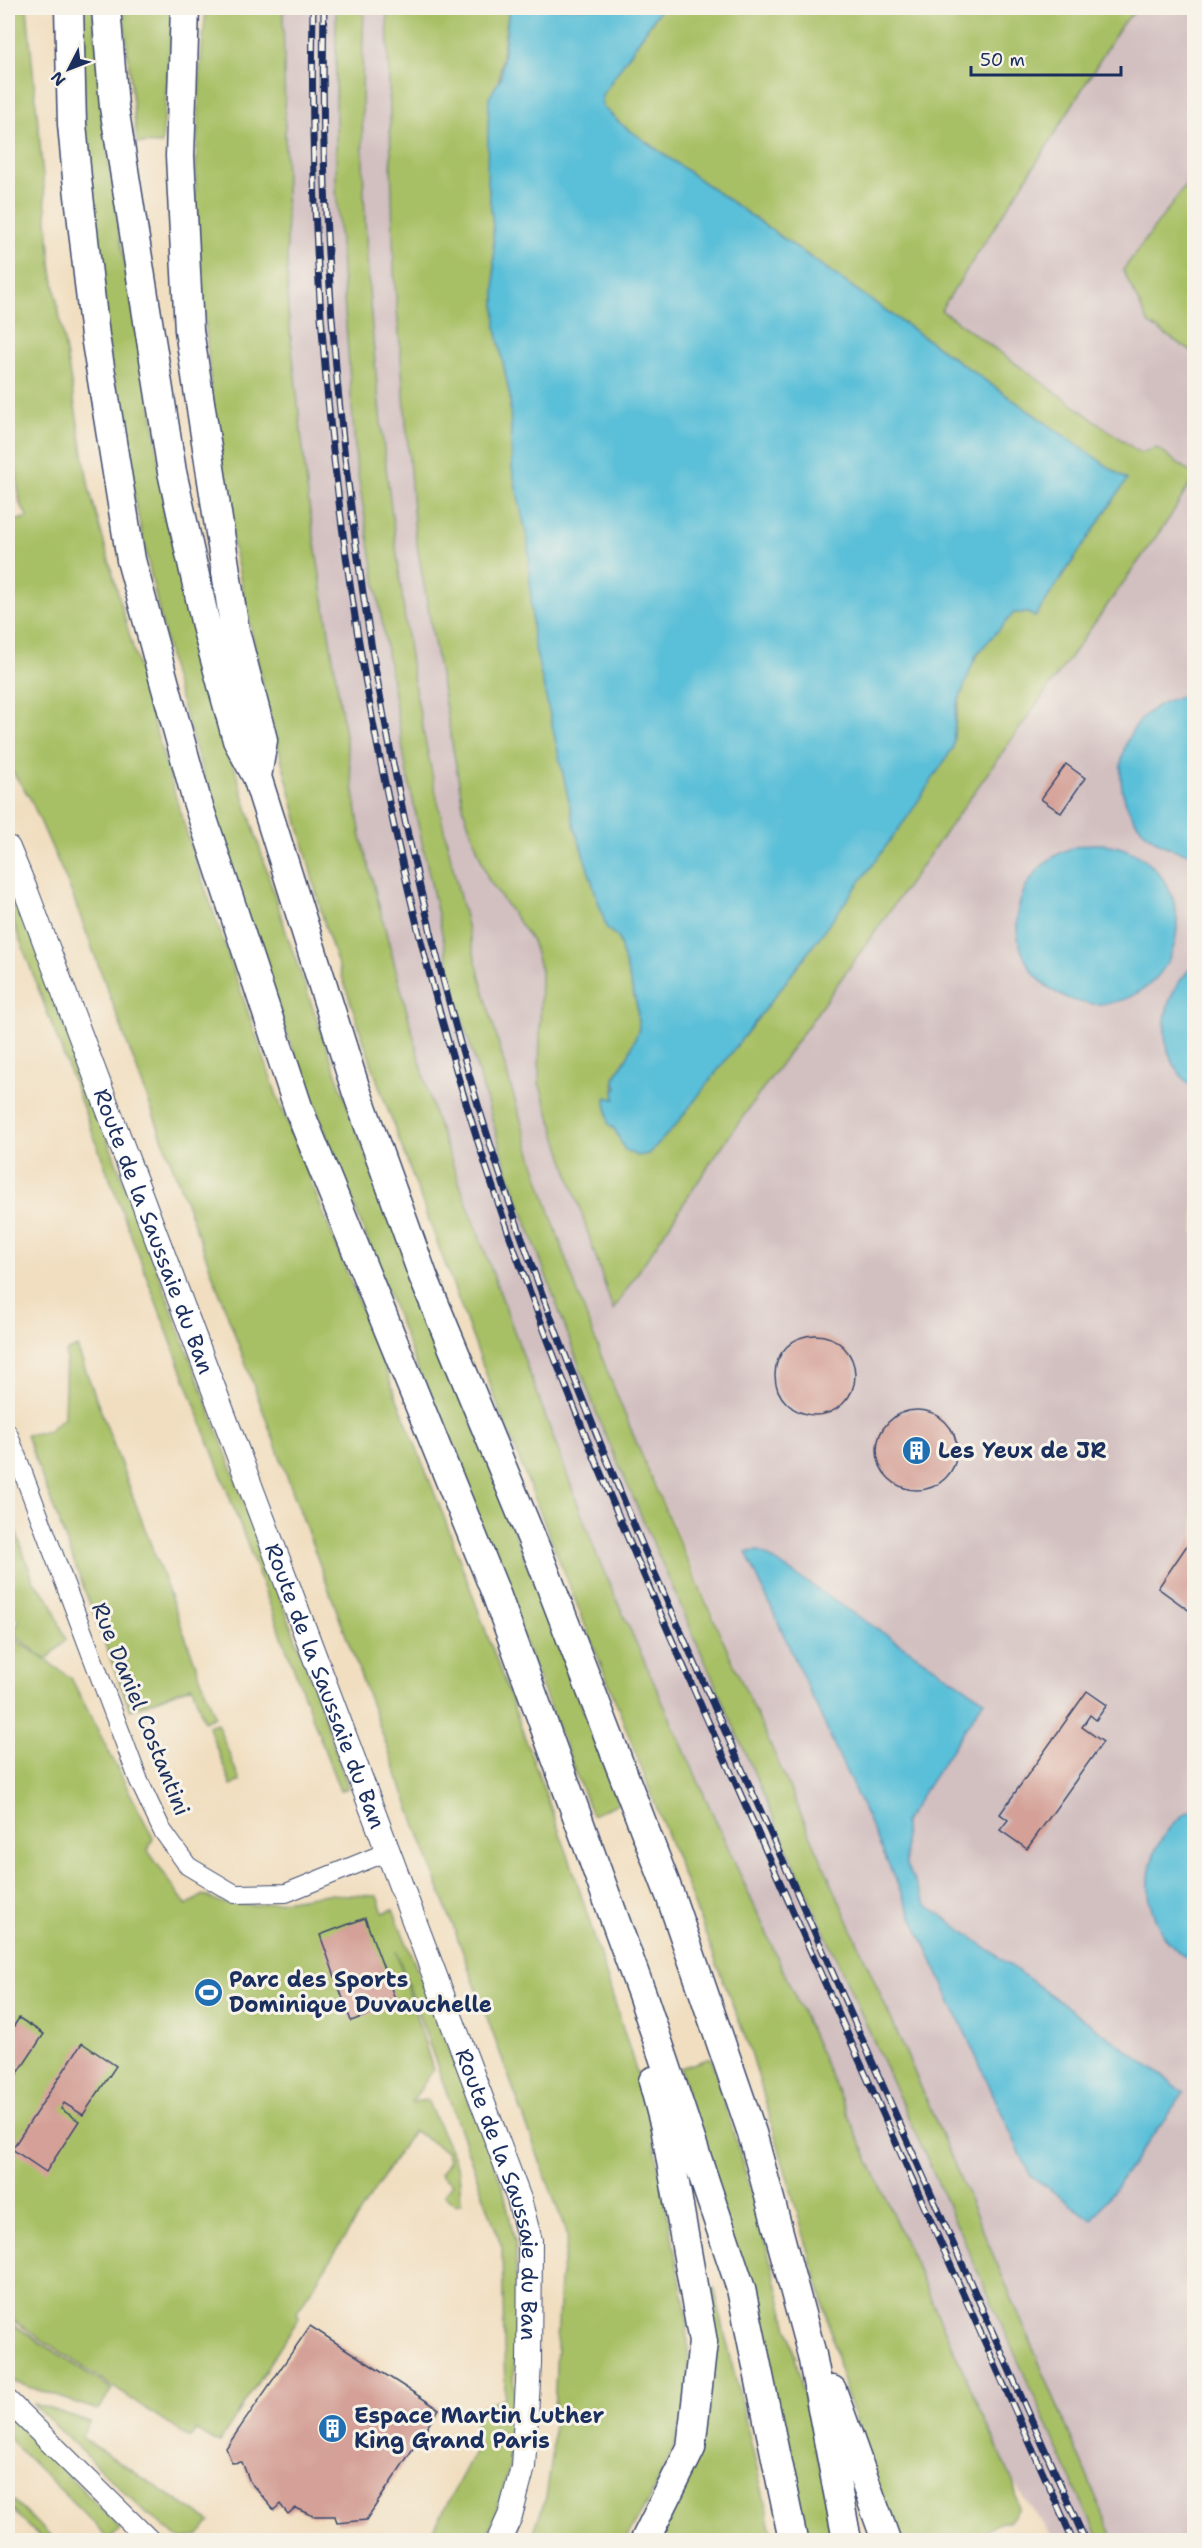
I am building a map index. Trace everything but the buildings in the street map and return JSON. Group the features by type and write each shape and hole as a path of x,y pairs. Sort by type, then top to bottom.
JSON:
{"highway":[{"path":"52,8 55,79 72,124"},
{"path":"69,8 72,124 95,336 131,560 158,650 196,798 299,1110 495,1591 642,1994 741,2289 793,2541"},
{"path":"106,8 114,107 172,472 207,630 237,740 257,777 356,1090 423,1276 542,1561 671,1898 752,2133 812,2355 847,2541"},
{"path":"185,8 180,156 189,330 235,631 263,740 257,777"},
{"path":"642,1994 639,2024 665,2127 703,2342 692,2448 645,2541"},
{"path":"812,2355 832,2390 886,2541"}],"main road":[{"name":"Route de la Saussaie du Ban","path":"8,848 519,2199 530,2241 530,2364 523,2467 510,2516 499,2541"}],"street":[{"name":"Rue Daniel Costantini","path":"8,1432 139,1781 162,1830 188,1866 235,1894 286,1893 387,1852"},
{"path":"8,2401 149,2541"}],"shaded area":[{"path":"283,8 336,8 336,188 356,463 407,774 456,997 505,1163 599,1420 810,1900 1099,2540 1055,2540 1013,2482 597,1556 434,1114 361,838 309,505 288,311"},
{"path":"363,8 1194,8 1194,2540 1114,2540 874,1977 629,1424 571,1272 508,1077 458,888 414,683 381,428 365,245 360,90"},
{"path":"8,400 20,504 8,508"}],"green space":[{"path":"8,8 27,8 52,271 89,488 159,742 193,853 277,1096 444,1517 572,1866 646,2102 687,2316 689,2394 672,2452 649,2500 625,2540 531,2540 546,2497 552,2457 560,2280 568,2237 71,891 30,798 8,765 8,523 28,517 20,504 8,400"},
{"path":"79,8 93,8 103,120 119,232 154,423 166,515 213,699 288,938 359,1138 418,1282 619,1803 592,1815 267,983 173,675 135,502 99,291 86,143"},
{"path":"123,8 173,8 162,144 137,143"},
{"path":"206,8 283,8 288,311 309,505 361,837 434,1114 597,1556 1013,2482 1019,2508 1010,2521 1001,2521 973,2540 896,2540 845,2390 826,2312 752,2055 619,1710 499,1409 378,1083 325,926 265,696 218,473 195,198 200,70"},
{"path":"336,8 364,8 362,135 367,262 384,452 415,688 463,909 523,1128 570,1271 622,1409 881,1995 1114,2540 1099,2540 810,1900 599,1420 505,1163 456,997 407,774 356,463 336,188"},
{"path":"387,8 509,8 498,83 489,98 488,180 493,227 496,328 510,397 512,468 528,542 533,639 575,828 607,929 618,937 637,1007 639,1029 628,1056 614,1077 615,1099 606,1097 608,1123 615,1130 625,1150 648,1154 675,1126 804,958 953,748 962,690 968,673 986,643 1014,613 1028,613 1035,617 1127,480 621,124 601,106 602,95 661,8 1139,8 1122,24 1049,143 941,310 1140,453 1157,448 1194,477 1170,517 715,1156 613,1310 539,1083 541,970 532,941 488,879 464,811 415,534 394,271"},
{"path":"1194,174 1194,353 1149,324 1123,270"},
{"path":"19,904 316,1692 348,1788 340,1791 8,908"},
{"path":"77,1347 215,1716 204,1721 192,1686 130,1710 26,1435 48,1431 64,1417 66,1352"},
{"path":"8,1508 33,1580 50,1600 66,1640 46,1660 14,1634 19,1620 8,1611"},
{"name":"Parc des Sports Dominique Duvauchelle","path":"8,1634 71,1678 153,1838 148,1851 187,1906 203,1895 225,1904 257,1905 327,1894 377,1896 383,1913 393,1909 503,2187 516,2247 514,2414 510,2465 492,2525 483,2540 414,2540 421,2533 431,2535 478,2445 473,2433 480,2408 505,2397 502,2247 396,1951 433,2070 412,2102 427,2100 459,2170 461,2203 456,2205 444,2195 452,2184 440,2174 449,2161 447,2152 413,2130 297,2312 299,2318 219,2443 196,2429 190,2438 8,2317"},
{"path":"217,1723 240,1781 231,1785 208,1726"},
{"path":"711,2058 759,2218 791,2339 837,2540 803,2540 680,2068"},
{"path":"714,2288 774,2540 656,2540 671,2517 706,2296"},
{"path":"8,2321 112,2389 98,2410 8,2380"},
{"path":"32,2403 90,2422 81,2437 210,2522 198,2536 181,2540 147,2514"},
{"path":"8,2414 120,2528 110,2539 8,2438"},
{"path":"8,2495 54,2540 43,2540 8,2506"}],"water":[{"path":"509,8 661,8 602,95 602,106 621,124 656,149 1127,480 1035,617 1028,613 1014,613 976,655 956,708 953,748 909,815 804,958 675,1126 648,1154 637,1156 625,1150 615,1130 608,1123 606,1097 615,1099 614,1090 617,1089 614,1078 628,1056 639,1029 637,1006 618,937 607,929 575,828 533,639 528,542 512,468 510,397 496,328 493,227 487,173 489,98 501,77"},
{"path":"1194,695 1194,854 1162,844 1139,826 1125,801 1121,773 1126,745 1139,721 1162,703"},
{"path":"1097,844 1113,845 1128,850 1142,857 1154,867 1164,879 1171,893 1176,908 1176,940 1171,955 1164,969 1154,981 1142,991 1128,998 1113,1003 1097,1004 1081,1003 1066,998 1052,991 1040,981 1030,969 1023,955 1018,940 1017,924 1018,908 1023,893 1030,879 1040,867 1052,857 1066,850 1081,845"},
{"path":"1194,965 1194,1089 1181,1075 1172,1060 1166,1044 1165,1027 1172,995 1181,979"},
{"path":"760,1551 984,1700 904,1822 906,1865 926,1904 1184,2092 1092,2220 1030,2175 746,1552"},
{"path":"1194,1808 1194,1963 1174,1948 1160,1929 1152,1908 1149,1886 1151,1863 1160,1842 1174,1823"}],"railway":[{"path":"313,8 313,152 320,296 332,440 350,583 374,726 403,867 438,1007 479,1145 541,1323 647,1584 1073,2540"},
{"path":"324,8 324,143 329,279 340,414 356,549 378,683 404,816 435,947 488,1138 550,1316 644,1549 1085,2540"}],"place":[{"name":"Les Yeux de JR","path":"917,1450"},
{"name":"Parc des Sports Dominique Duvauchelle","path":"208,1992"},
{"name":"Espace Martin Luther King Grand Paris","path":"333,2428"}]}
